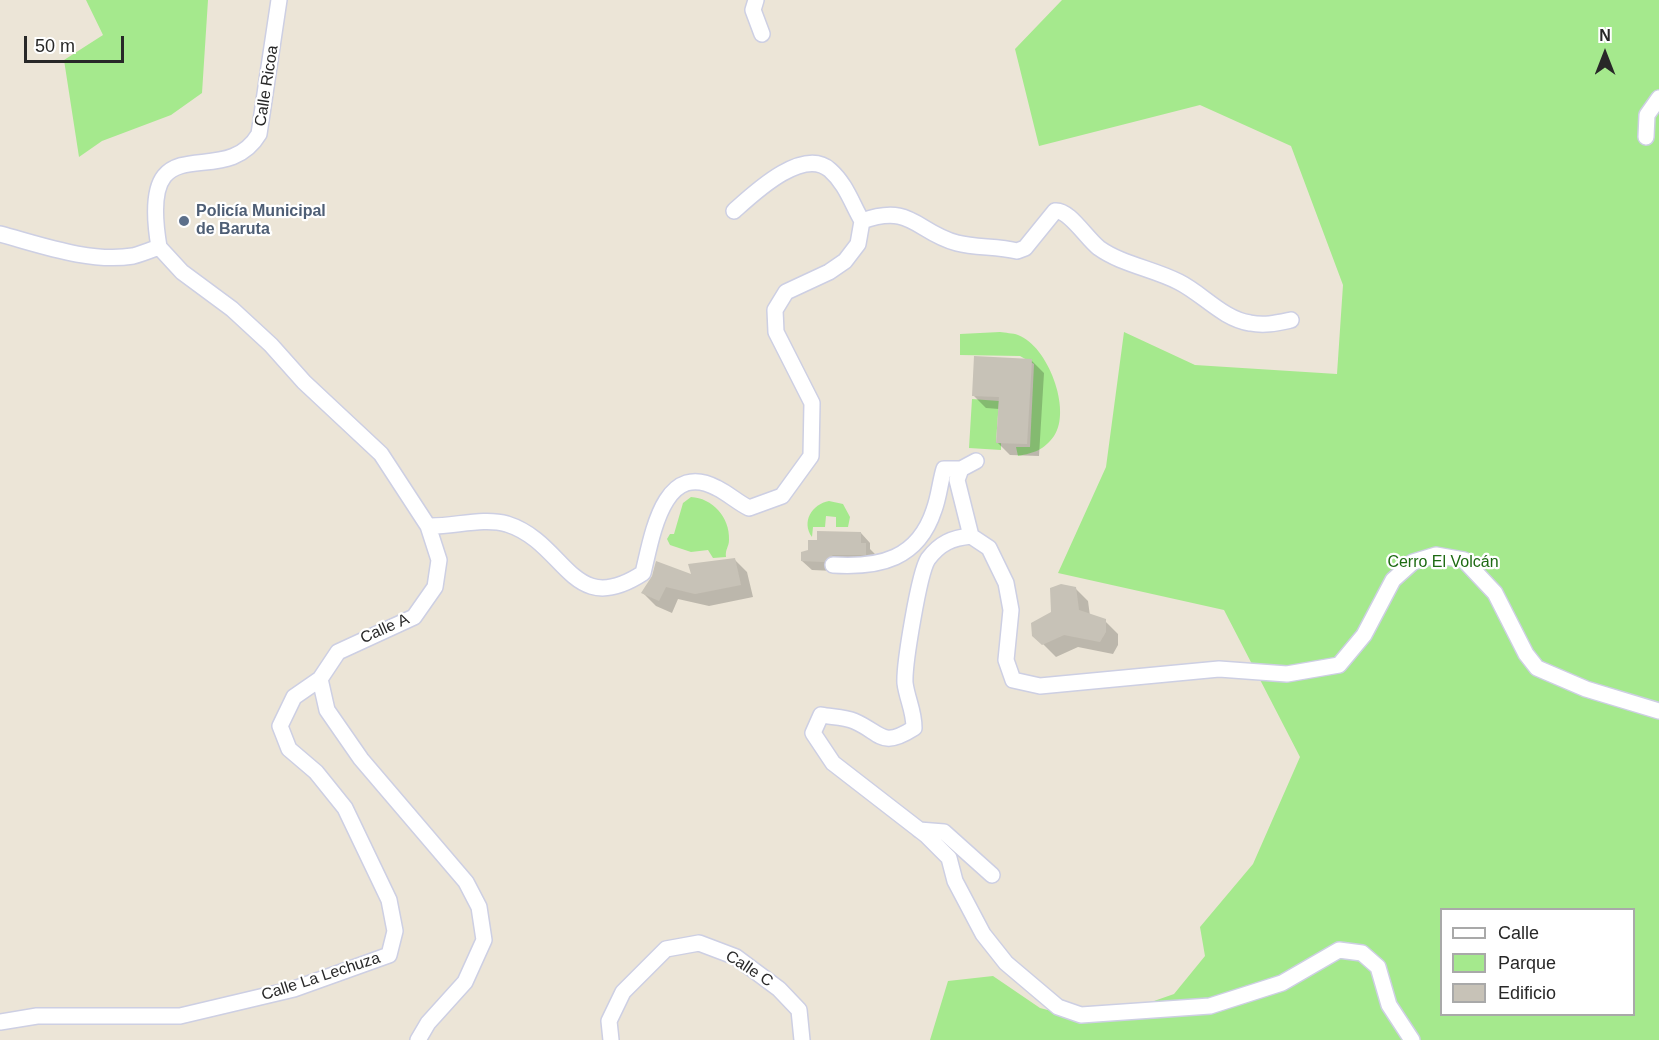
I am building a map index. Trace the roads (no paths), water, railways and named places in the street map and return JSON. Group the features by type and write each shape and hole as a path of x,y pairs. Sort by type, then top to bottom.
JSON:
{"street":[{"name":"Calle Ricoa","path":"159,247 154,211 155,195 160,179 173,170 233,156 254,144 259,134 279,0"},
{"path":"756,0 753,10 762,34"},
{"path":"1646,137 1647,115 1659,98"},
{"path":"428,526 503,523 526,531 573,577 586,585 605,590 623,586 643,573 660,512 674,489 691,481 716,487 749,507 782,496 811,456 812,403 777,332 775,310 786,292 829,272 845,261 858,244 862,221 849,194 828,168 810,164 788,169 761,186 734,211"},
{"path":"862,221 883,214 910,218 957,243 1017,251 1024,248 1055,211 1061,210 1066,212 1078,228 1100,249 1180,282 1235,319 1249,323 1272,324 1291,320"},
{"path":"0,234 73,252 105,257 133,256 159,247"},
{"name":"Calle A","path":"159,247 182,272 232,309 271,345 304,382 381,454 428,526 438,560 435,587 414,617 338,652 320,679"},
{"path":"833,565 882,563 901,556 916,542 930,522 944,469 961,469 976,461"},
{"path":"961,469 957,480 971,536"},
{"path":"1412,1040 1389,1005 1378,967 1362,953 1339,950 1282,983 1210,1006 1081,1015 1058,1007 1006,963 983,934 956,881 950,858 919,830 833,763 813,733 821,715 853,720 879,737 897,739 914,728 914,711 905,684 909,636 927,561 950,538 971,536 989,548 1006,583 1011,610 1006,660 1013,680 1040,686 1219,669 1287,674 1339,664 1364,635 1393,580 1413,562 1436,555 1464,560 1495,592 1526,654 1538,668 1586,689 1659,711"},
{"path":"320,679 327,710 349,743 466,882 479,907 484,940 465,982 428,1023 418,1040"},
{"name":"Calle La Lechuza","path":"0,1022 37,1017 180,1016 294,989 389,954 395,931 389,900 345,808 316,772 289,749 280,726 294,697 320,679"},
{"path":"919,830 944,832 992,875"},
{"name":"Calle C","path":"611,1040 609,1021 623,992 666,949 699,943 736,957 779,989 799,1010 802,1040"}],"place":[{"name":"Policía Municipal de Baruta","path":"184,221"}],"park label":[{"name":"Cerro El Volcán","path":"1443,563"}]}
